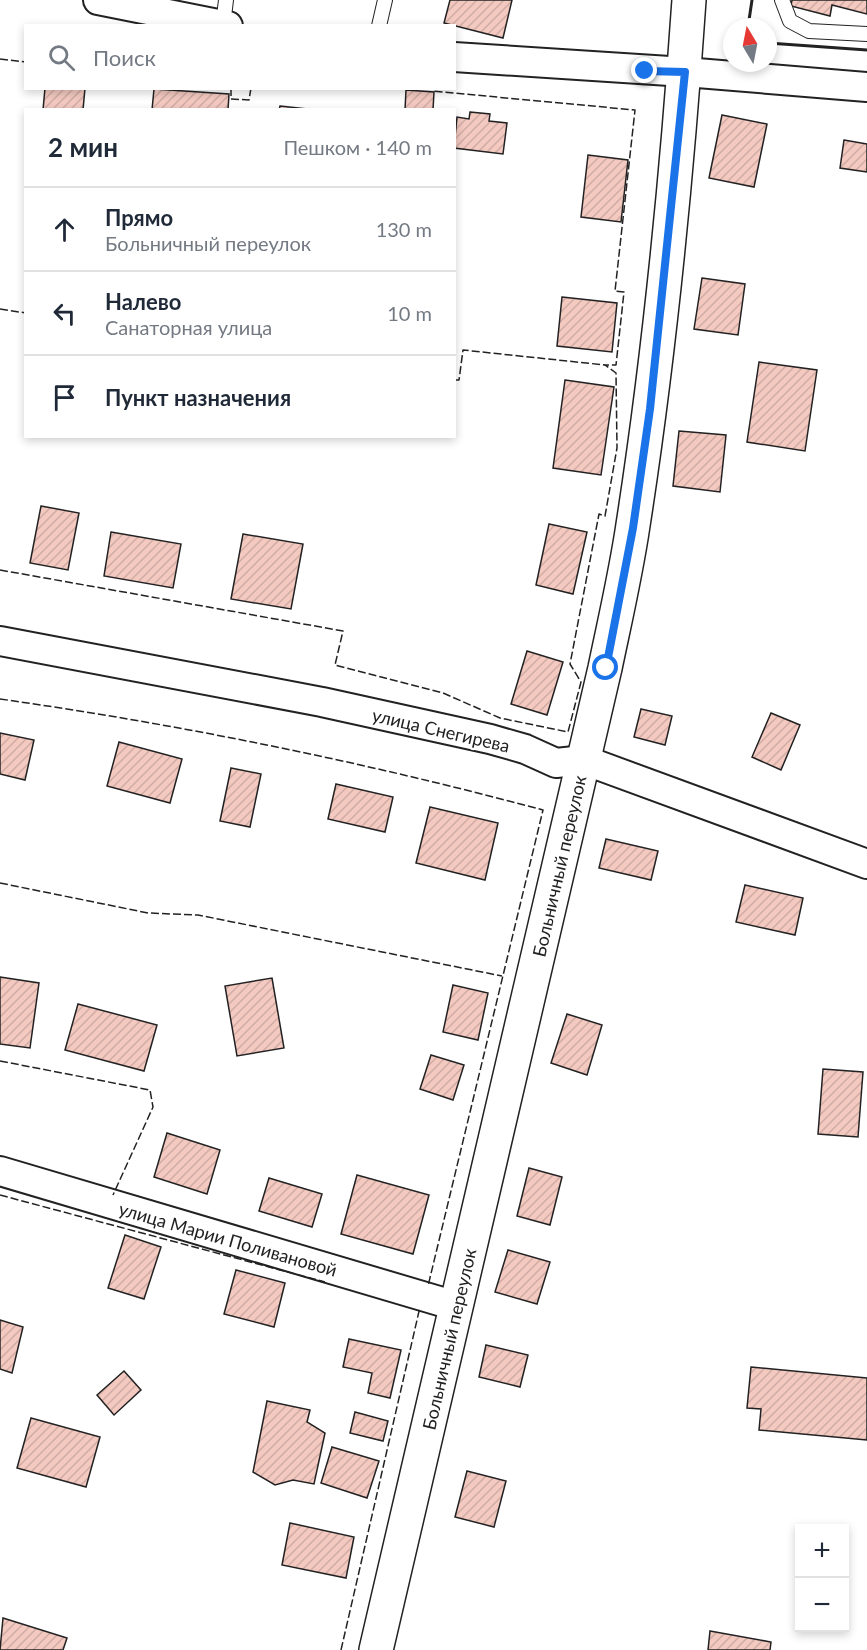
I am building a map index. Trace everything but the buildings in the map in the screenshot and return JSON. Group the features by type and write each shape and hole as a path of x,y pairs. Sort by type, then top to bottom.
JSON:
{"street":[{"path":"98,0 226,17"},
{"name":"Больничный переулок","path":"376,1650 606,668 634,517 650,409 685,72 689,0"},
{"path":"456,57 867,87"},
{"name":"улица Снегирева","path":"0,641 146,667 457,732 525,749 555,763 584,760 867,864"},
{"name":"улица Марии Поливановой","path":"0,1172 456,1306"}],"lane":[{"path":"379,24 385,0"},
{"path":"782,0 790,21 809,31 867,34"}],"fence":[{"path":"0,59 24,62"},
{"path":"231,90 231,99 249,100 251,90"},
{"path":"0,570 343,631 335,665 443,693 500,718 568,732 581,682 570,664 599,514 605,516 617,448 616,373 605,365 616,365 624,292 615,291 635,110 432,91"},
{"path":"0,309 24,313"},
{"path":"456,380 459,380 463,350 605,365"},
{"path":"0,699 69,709 273,746 408,776 543,810 428,1286"},
{"path":"0,883 148,913 198,915 502,976"},
{"path":"0,1061 150,1090 153,1107 113,1195"},
{"path":"0,1195 325,1282"},
{"path":"341,1650 420,1307"}],"wall":[{"path":"749,18 752,0"},
{"path":"777,44 867,50"}],"route":[{"path":"606,668 633,528 650,409 685,72 645,71"}]}
